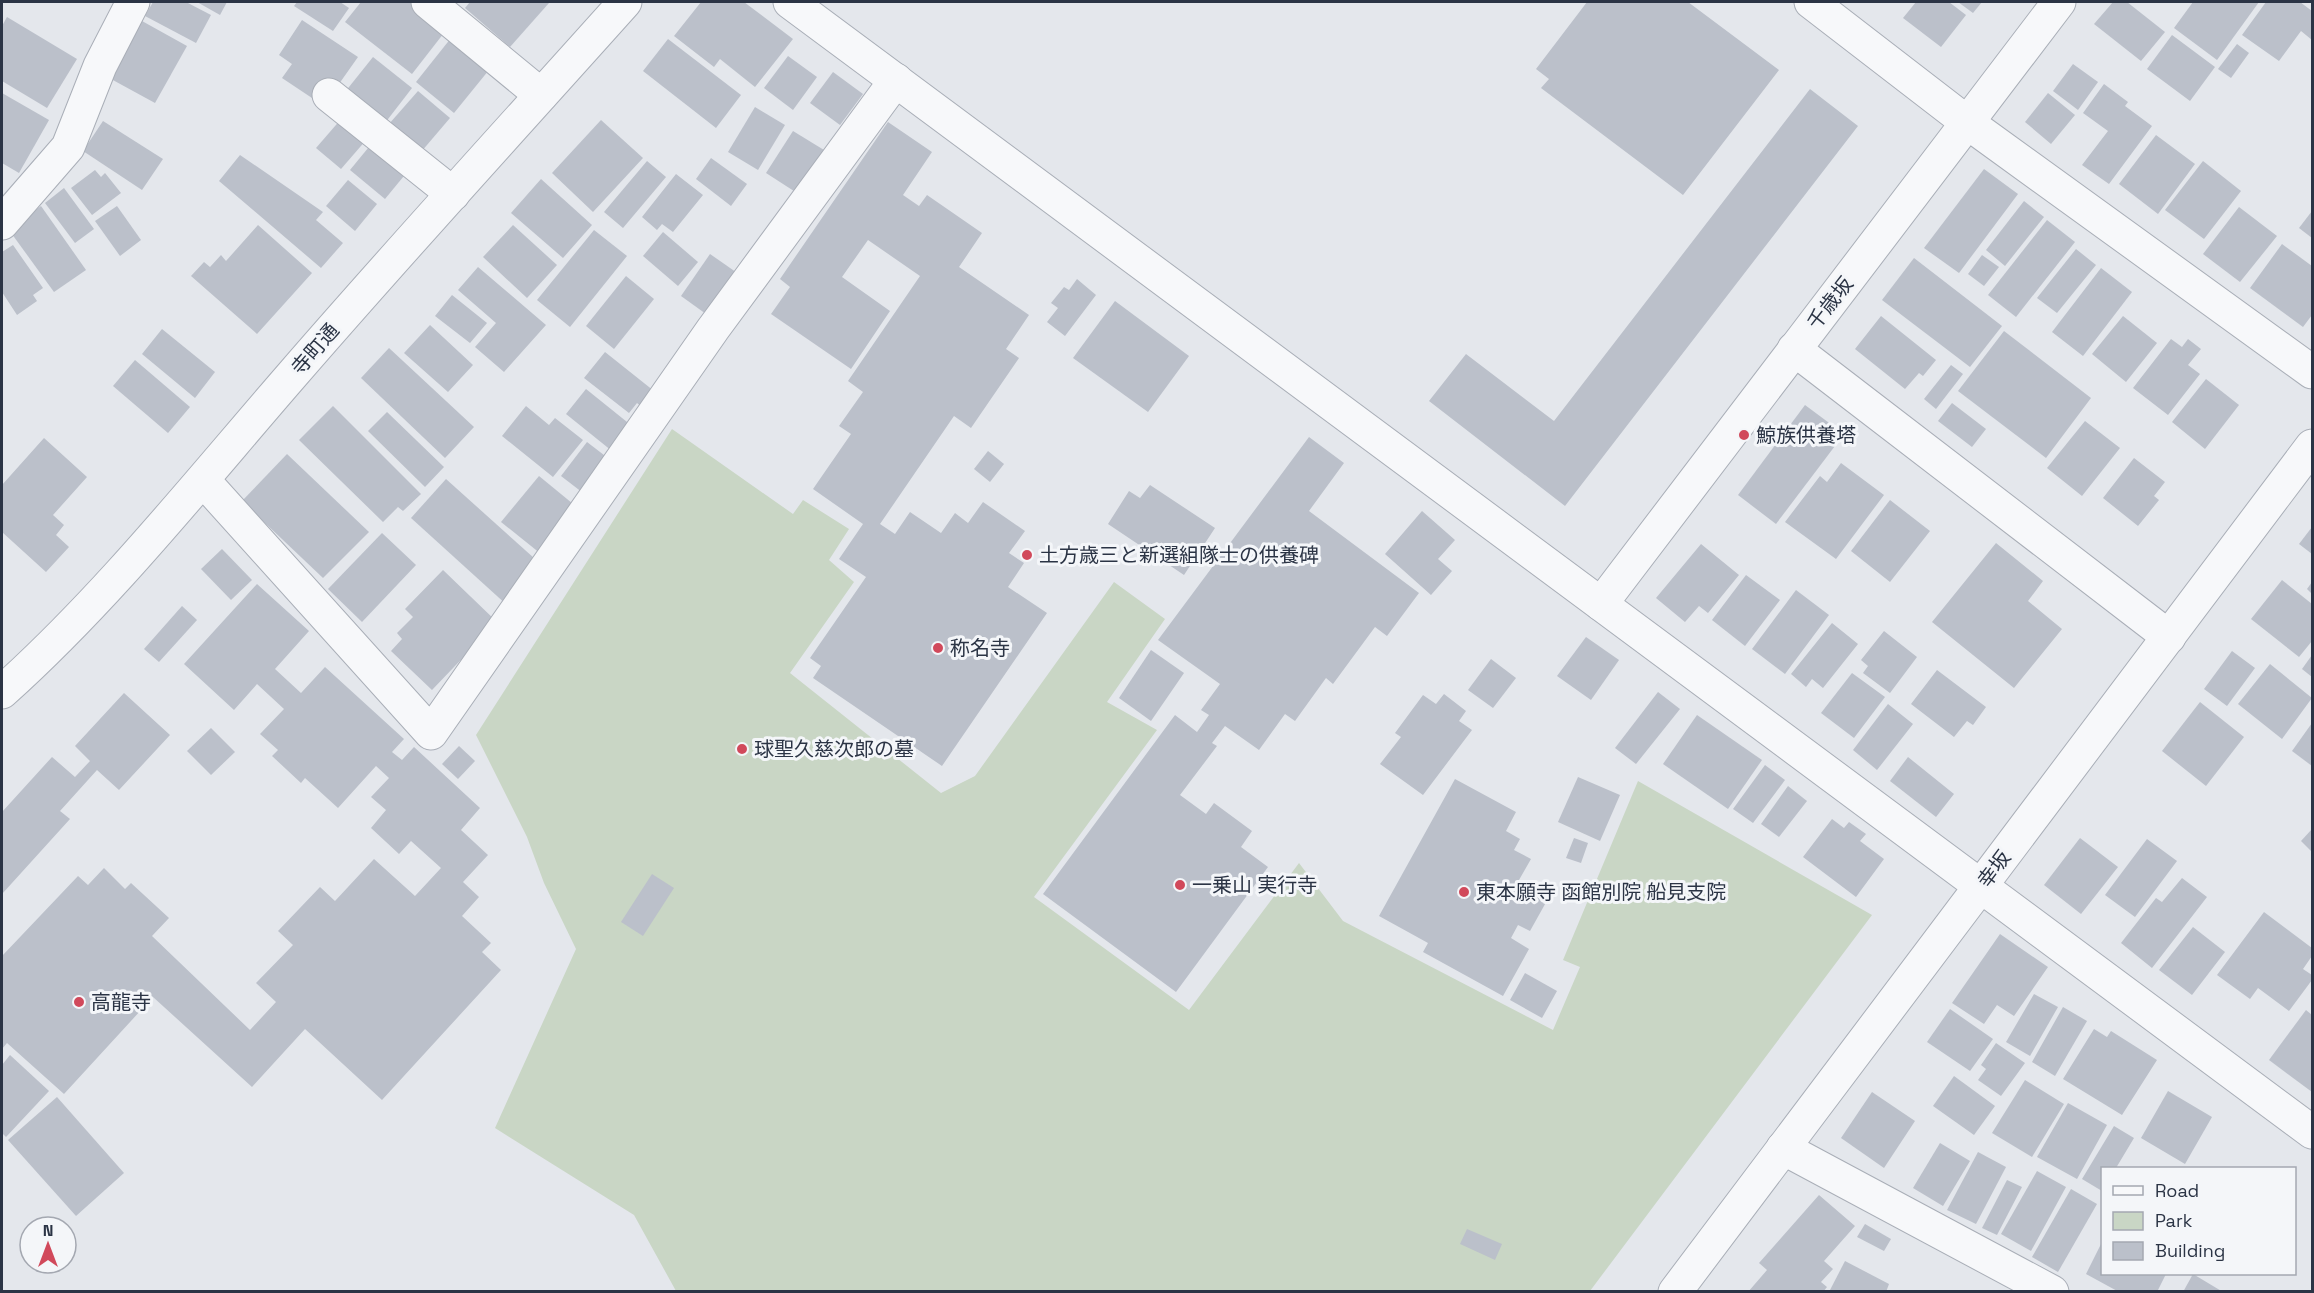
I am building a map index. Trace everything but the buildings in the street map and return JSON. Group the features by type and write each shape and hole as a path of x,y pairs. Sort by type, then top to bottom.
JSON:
{"street":[{"path":"2,223 68,147 100,66 133,2"},
{"path":"428,2 541,95"},
{"name":"寺町通","path":"2,692 41,657 203,480 453,194 625,2"},
{"path":"790,2 2313,1132"},
{"path":"1811,2 1968,123 2313,372"},
{"name":"千歳坂","path":"1601,604 2059,2"},
{"path":"203,480 431,734 713,329 896,81"},
{"path":"328,95 453,194"},
{"path":"1794,349 2169,637"},
{"name":"幸坂","path":"1675,1292 2313,446"},
{"path":"1783,1148 2052,1292"}],"green space":[{"path":"672,429 793,514 803,500 849,529 829,560 854,582 790,673 941,793 975,776 1114,582 1165,619 1107,702 1157,730 1034,897 1189,1010 1299,863 1343,921 1553,1030 1580,967 1563,960 1638,781 1872,915 1590,1291 676,1291 634,1215 495,1128 576,949 544,883 527,837 476,735"}],"place":[{"name":"鯨族供養塔","path":"1744,435"},
{"name":"土方歳三と新選組隊士の供養碑","path":"1027,555"},
{"name":"称名寺","path":"938,648"},
{"name":"球聖久慈次郎の墓","path":"742,749"},
{"name":"一乗山 実行寺","path":"1180,885"},
{"name":"東本願寺 函館別院 船見支院","path":"1464,892"},
{"name":"高龍寺","path":"79,1002"}]}
